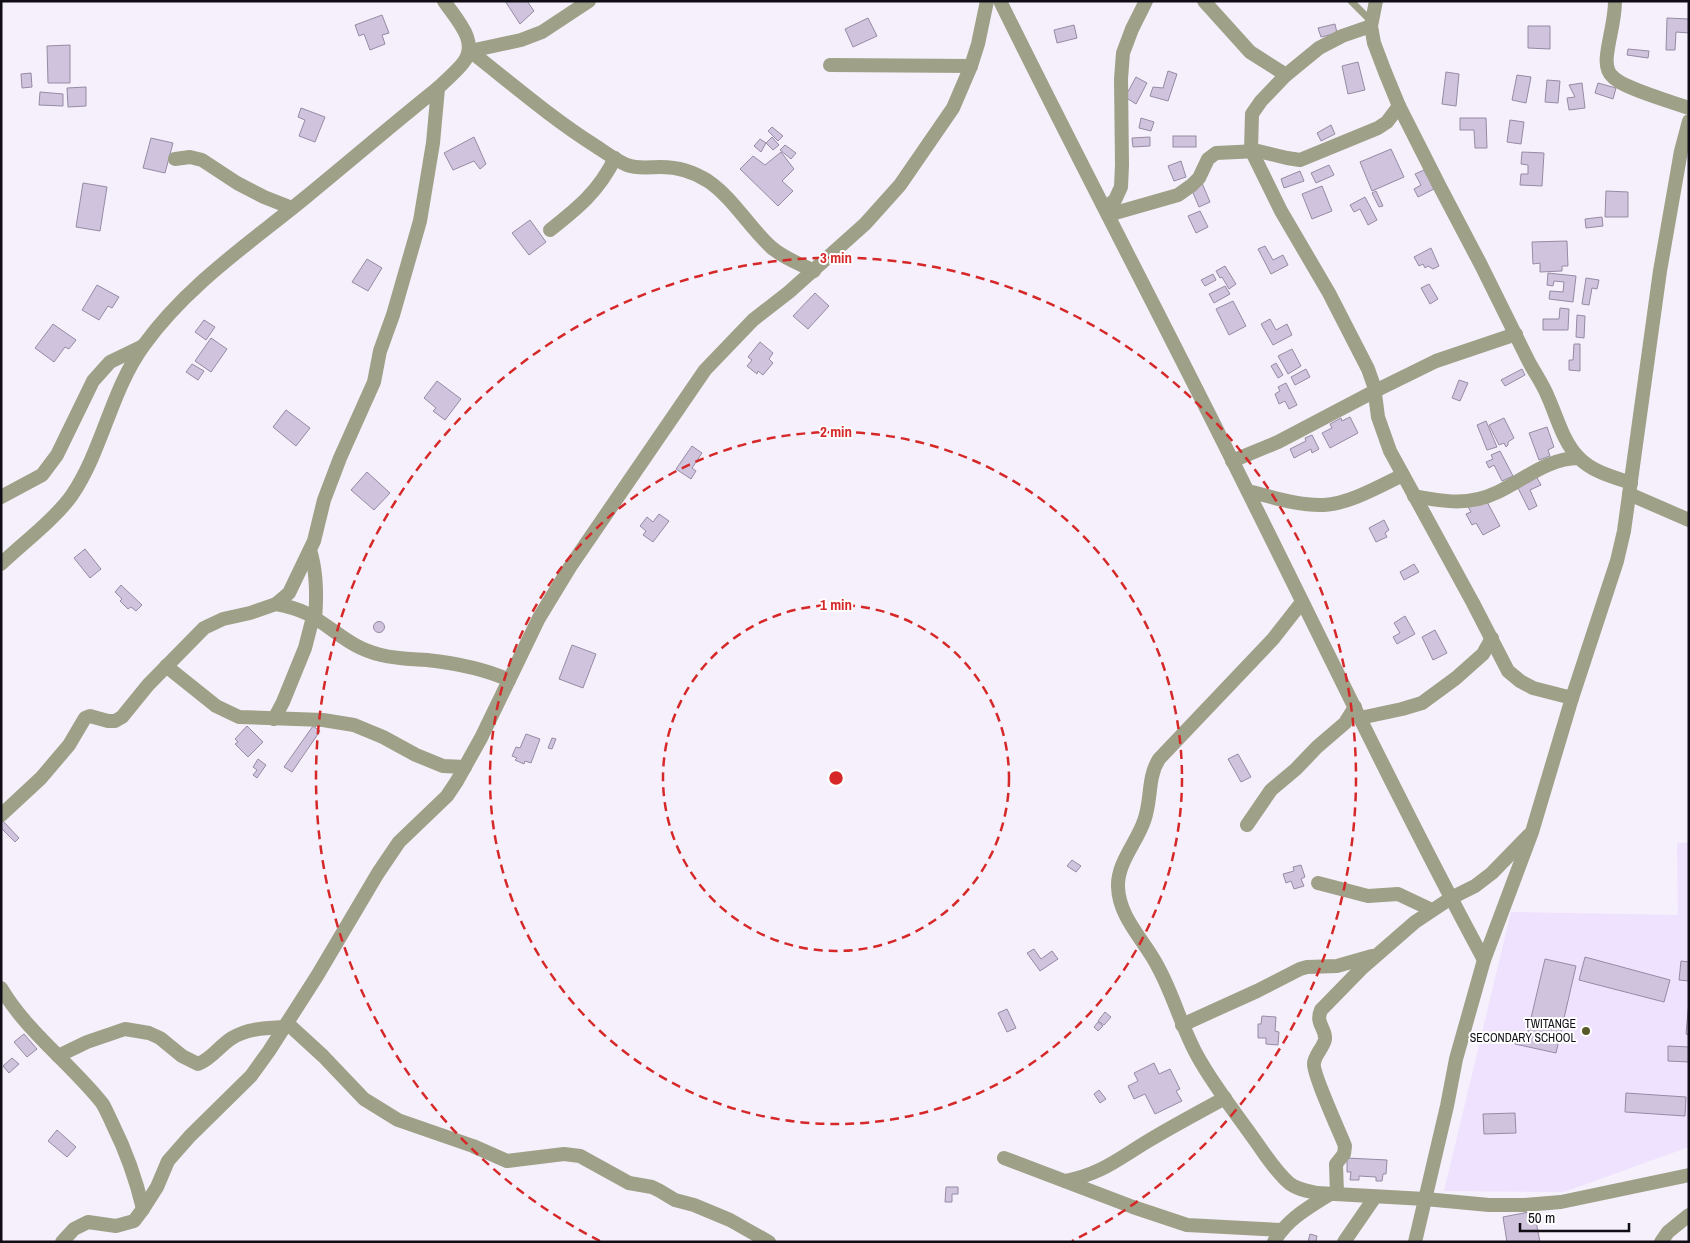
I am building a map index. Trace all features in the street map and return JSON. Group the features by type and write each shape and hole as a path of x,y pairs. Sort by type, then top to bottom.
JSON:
{"street":[{"path":"444,1 465,33 470,51 560,122 628,165 645,168 663,167 680,169 708,181 772,249 814,271"},
{"path":"1,564 47,522 71,496 86,471 125,378 143,346 166,317 194,289 438,88 463,63 470,51 521,40 542,32 589,1"},
{"path":"62,1242 74,1229 88,1222 116,1226 134,1222 157,1187 168,1161 190,1136 250,1076 318,976 378,873 399,842 447,796 481,738 539,618 570,566 705,370 753,320 814,271 865,224 900,185 953,108 978,44 987,1"},
{"path":"1000,1 1248,491 1357,712 1484,960"},
{"path":"1107,212 1121,187 1121,79 1123,53 1146,1"},
{"path":"1204,1 1250,52 1286,75"},
{"path":"1376,1 1371,23 1374,43 1399,106 1548,395 1569,444 1579,458 1592,468 1689,520"},
{"path":"1616,1 1607,54 1609,72 1614,79 1627,86 1689,108"},
{"path":"1371,23 1319,48 1286,75 1255,108 1251,124 1250,150 1281,211 1334,302 1368,368 1376,391 1378,417 1383,434 1414,496 1492,638 1508,671 1520,681 1533,688 1572,698"},
{"path":"830,65 971,66"},
{"path":"1,815 41,778 69,745 85,718 90,716 115,721 122,717 148,685 204,628 223,619 250,613 276,604 289,593 314,541 324,500 340,458 374,382 380,351 393,315 420,221 431,152 438,88"},
{"path":"1107,212 1178,195 1192,185 1211,156 1216,153 1250,150 1300,160 1378,128 1387,122 1399,106"},
{"path":"1415,1242 1456,1059 1484,960 1532,832 1572,698 1617,561 1624,531 1660,271 1681,151 1689,120"},
{"path":"175,159 190,157 202,160 264,197 292,208"},
{"path":"550,230 590,196 607,176 615,158"},
{"path":"1232,461 1287,437 1436,361 1516,334"},
{"path":"1,496 42,475 57,456 93,381 110,362 143,346"},
{"path":"1414,496 1449,502 1479,499 1504,489 1548,464 1564,459 1579,458"},
{"path":"1248,491 1290,501 1324,505 1340,503 1403,475"},
{"path":"274,718 283,702 305,648 314,618 316,582 310,550"},
{"path":"1302,602 1273,639 1159,758 1151,776 1145,820 1118,876 1118,889 1123,908 1137,935 1158,966 1182,1025 1198,1058 1224,1098 1290,1185 1305,1191 1489,1205 1524,1205 1552,1203 1689,1175"},
{"path":"276,604 292,607 314,618 352,644 382,656 454,664 509,680"},
{"path":"1247,825 1272,790 1296,769 1317,746 1357,712 1402,709 1422,703 1456,678 1483,654 1492,638"},
{"path":"166,666 216,706 240,717 323,720 354,726 383,737 416,755 443,766 464,767"},
{"path":"1334,1194 1336,1164 1346,1149 1314,1069 1316,1055 1325,1042 1319,1022 1319,1015 1324,1006 1378,954 1415,922 1451,898 1475,886 1492,873 1532,832"},
{"path":"1318,883 1368,896 1398,894 1432,910"},
{"path":"1182,1025 1300,969 1337,966 1378,954"},
{"path":"1,988 10,1003 103,1105 123,1144 136,1179 143,1210"},
{"path":"58,1056 87,1042 125,1028 149,1033 160,1038 182,1056 198,1064 206,1061 232,1038 256,1029 286,1025 323,1056 364,1099 398,1120 473,1146 507,1161 564,1154 580,1156 629,1183 652,1188 675,1200 694,1205 730,1220 769,1242"},
{"path":"1065,1181 1094,1173 1115,1163 1150,1140 1224,1098"},
{"path":"1004,1158 1187,1225 1277,1236 1295,1216 1334,1194"},
{"path":"1344,1242 1375,1197"},
{"path":"1661,1242 1668,1232 1689,1215"}],"lane":[{"path":"1351,1 1371,23"}],"shaded area":[{"name":"TWITANGE SECONDARY SCHOOL","path":"1689,842 1689,1147 1564,1192 1444,1191 1511,912 1678,915 1677,843"}],"building":[{"path":"505,1 527,1 534,11 520,24"},
{"path":"382,15 389,33 382,35 385,44 370,50 364,34 359,36 355,25"},
{"path":"868,18 877,36 853,47 845,29"},
{"path":"1667,18 1689,19 1689,33 1676,32 1675,50 1666,50"},
{"path":"1335,24 1337,33 1321,37 1318,28"},
{"path":"1074,25 1077,38 1057,43 1054,30"},
{"path":"1528,26 1550,26 1550,49 1528,48"},
{"path":"70,45 70,83 48,83 47,46"},
{"path":"1628,49 1649,51 1648,58 1627,55"},
{"path":"1358,62 1365,90 1348,94 1342,66"},
{"path":"1168,71 1177,74 1168,101 1150,96 1153,87 1163,88"},
{"path":"1446,72 1459,74 1456,106 1442,104"},
{"path":"31,73 32,87 22,88 21,74"},
{"path":"1517,75 1531,77 1526,103 1512,100"},
{"path":"1136,77 1147,83 1136,104 1125,97"},
{"path":"1547,80 1560,81 1558,103 1545,102"},
{"path":"1582,83 1585,108 1569,110 1567,98 1575,97 1569,85"},
{"path":"1598,83 1616,88 1613,99 1595,93"},
{"path":"86,87 86,106 68,107 67,88"},
{"path":"40,92 63,94 63,106 39,105"},
{"path":"301,108 325,117 315,142 299,136 305,120 298,117"},
{"path":"1141,118 1154,122 1151,131 1139,128"},
{"path":"1460,118 1486,118 1487,148 1475,148 1474,130 1460,130"},
{"path":"1510,120 1524,122 1521,144 1507,142"},
{"path":"1331,125 1335,134 1321,141 1317,133"},
{"path":"772,127 783,136 778,141 768,131"},
{"path":"1173,136 1196,136 1196,147 1173,147"},
{"path":"474,137 486,164 480,169 474,161 453,170 444,153"},
{"path":"772,137 779,145 773,150 766,143"},
{"path":"1150,137 1150,146 1133,147 1132,138"},
{"path":"151,138 173,143 165,173 143,168"},
{"path":"760,139 766,143 761,152 754,146"},
{"path":"785,145 796,153 791,159 780,150"},
{"path":"1391,149 1404,177 1372,191 1360,162"},
{"path":"781,152 794,169 782,181 793,191 778,206 740,169 753,156 765,165"},
{"path":"1522,152 1544,153 1542,186 1520,185 1521,174 1528,174 1528,165 1521,164"},
{"path":"1181,161 1186,177 1174,181 1168,166"},
{"path":"1329,165 1334,175 1316,183 1311,173"},
{"path":"1424,170 1434,189 1418,197 1414,189 1421,185 1415,174"},
{"path":"1300,171 1304,181 1284,188 1281,179"},
{"path":"83,183 107,187 100,231 76,227"},
{"path":"1202,183 1210,202 1199,207 1191,188"},
{"path":"1322,186 1332,211 1312,219 1302,194"},
{"path":"1376,191 1383,206 1379,207 1372,193"},
{"path":"1606,191 1628,192 1628,217 1605,217"},
{"path":"1365,197 1377,220 1368,225 1360,209 1354,212 1350,205"},
{"path":"1200,211 1208,227 1196,233 1188,216"},
{"path":"1602,217 1603,226 1586,228 1585,219"},
{"path":"530,220 546,242 529,255 512,233"},
{"path":"1567,241 1568,266 1562,266 1562,271 1540,272 1540,263 1533,264 1532,242"},
{"path":"1265,246 1273,260 1283,255 1288,265 1271,274 1258,249"},
{"path":"1431,248 1439,266 1433,269 1428,266 1425,268 1423,264 1419,266 1414,257"},
{"path":"367,259 382,268 368,291 352,282"},
{"path":"1225,266 1236,284 1229,289 1216,271"},
{"path":"1548,273 1576,276 1573,302 1549,299 1550,291 1563,292 1564,282 1554,281 1553,286 1547,285"},
{"path":"1213,274 1216,280 1205,286 1201,280"},
{"path":"1586,278 1599,280 1597,289 1592,288 1589,305 1582,304"},
{"path":"1429,284 1438,299 1430,304 1421,288"},
{"path":"97,285 119,297 112,308 108,306 99,320 82,310"},
{"path":"1225,286 1230,294 1214,303 1209,294"},
{"path":"815,293 829,306 808,329 793,316"},
{"path":"1233,301 1246,326 1229,335 1216,309"},
{"path":"1560,308 1569,309 1568,330 1543,330 1543,319 1559,319"},
{"path":"1577,315 1585,316 1584,338 1576,337"},
{"path":"1270,319 1276,330 1287,324 1292,335 1273,345 1261,324"},
{"path":"204,320 215,327 206,340 195,332"},
{"path":"53,324 76,340 69,349 65,347 54,362 35,348"},
{"path":"211,338 227,349 211,372 195,361"},
{"path":"760,342 773,353 769,359 773,363 763,375 758,371 757,374 747,366 752,360 748,357"},
{"path":"1574,344 1580,344 1580,371 1569,370 1569,360 1573,360"},
{"path":"1292,349 1301,366 1288,374 1278,356"},
{"path":"1276,363 1283,375 1278,378 1271,366"},
{"path":"192,364 204,371 198,380 186,372"},
{"path":"1306,369 1310,377 1295,385 1291,377"},
{"path":"1522,369 1525,375 1505,386 1501,380"},
{"path":"1459,380 1468,383 1460,401 1452,398"},
{"path":"437,381 461,399 445,420 433,411 436,408 424,398"},
{"path":"1286,383 1297,405 1289,409 1285,401 1279,404 1275,394 1280,391 1278,387"},
{"path":"286,410 310,428 296,446 273,427"},
{"path":"1350,417 1358,433 1330,448 1322,433 1332,428 1330,424 1341,418 1342,421"},
{"path":"1504,418 1514,438 1508,442 1506,447 1504,443 1499,445 1489,425"},
{"path":"1486,421 1497,447 1487,450 1477,425"},
{"path":"1547,427 1554,447 1548,450 1550,456 1539,460 1529,433"},
{"path":"1312,435 1319,449 1312,453 1311,449 1294,458 1290,449 1306,441 1305,438"},
{"path":"692,446 702,453 692,468 696,471 691,479 676,469"},
{"path":"1500,451 1513,476 1502,481 1494,465 1489,468 1486,462 1493,459 1491,455"},
{"path":"367,472 390,493 374,510 351,490"},
{"path":"1535,474 1541,485 1530,490 1537,506 1529,510 1516,484"},
{"path":"1485,498 1500,526 1483,535 1476,523 1472,525 1466,514 1471,512 1468,507"},
{"path":"659,514 669,521 653,542 643,535 646,531 640,526 647,517 653,522"},
{"path":"1384,520 1389,530 1385,533 1387,537 1376,542 1369,528"},
{"path":"85,549 101,569 90,578 74,558"},
{"path":"1414,564 1419,572 1404,580 1400,572"},
{"path":"121,585 142,605 136,611 131,607 128,609 120,601 122,599 115,592"},
{"path":"1405,616 1415,634 1397,644 1393,637 1400,633 1394,623"},
{"path":"377,622 381,622 384,627 383,631 377,632 374,629 374,625"},
{"path":"1435,630 1447,653 1433,660 1422,637"},
{"path":"572,645 596,654 583,688 559,679"},
{"path":"247,726 263,742 248,757 235,744 238,742 235,739"},
{"path":"313,726 320,731 292,772 284,767"},
{"path":"526,734 540,739 531,763 525,761 524,764 515,760 517,758 512,756 516,747 520,748"},
{"path":"552,738 556,739 552,749 548,748"},
{"path":"1238,754 1251,777 1241,782 1228,759"},
{"path":"258,759 266,765 257,778 253,775 257,770 253,767"},
{"path":"2,820 19,838 15,842 1,828"},
{"path":"1072,860 1081,866 1076,872 1067,866"},
{"path":"1301,865 1305,877 1301,879 1304,886 1294,889 1291,881 1286,883 1283,874 1294,871 1293,867"},
{"path":"1034,949 1041,959 1052,951 1058,959 1040,971 1027,953"},
{"path":"1585,957 1670,980 1664,1002 1579,980"},
{"path":"1545,959 1576,966 1556,1053 1515,1044 1518,1033 1527,1035"},
{"path":"1681,961 1689,962 1689,981 1679,980"},
{"path":"1689,1001 1689,1035 1686,1034"},
{"path":"1007,1009 1016,1028 1007,1032 998,1013"},
{"path":"1105,1012 1111,1017 1104,1025 1098,1021"},
{"path":"1262,1016 1276,1017 1275,1031 1279,1032 1278,1045 1266,1044 1266,1038 1258,1038 1258,1024 1261,1024"},
{"path":"1098,1022 1103,1026 1098,1031 1094,1027"},
{"path":"24,1034 37,1049 27,1057 14,1042"},
{"path":"1668,1046 1689,1047 1689,1062 1668,1061"},
{"path":"12,1058 19,1064 9,1073 3,1066"},
{"path":"1154,1063 1159,1074 1170,1069 1180,1089 1176,1091 1182,1101 1155,1114 1145,1094 1134,1099 1128,1086 1138,1081 1134,1073"},
{"path":"1099,1090 1106,1099 1100,1103 1094,1094"},
{"path":"1626,1093 1686,1097 1685,1116 1625,1112"},
{"path":"1515,1113 1516,1133 1484,1134 1483,1114"},
{"path":"57,1130 76,1147 67,1157 48,1141"},
{"path":"1347,1158 1387,1160 1386,1174 1383,1174 1382,1181 1376,1181 1376,1177 1359,1176 1359,1180 1350,1180 1351,1172 1347,1172"},
{"path":"946,1187 958,1187 958,1194 952,1194 952,1202 945,1202"},
{"path":"1534,1211 1540,1242 1507,1242 1503,1217"},
{"path":"1310,1234 1317,1236 1316,1242 1308,1242"}],"place":[{"name":"TWITANGE SECONDARY SCHOOL","path":"1586,1031"}]}
